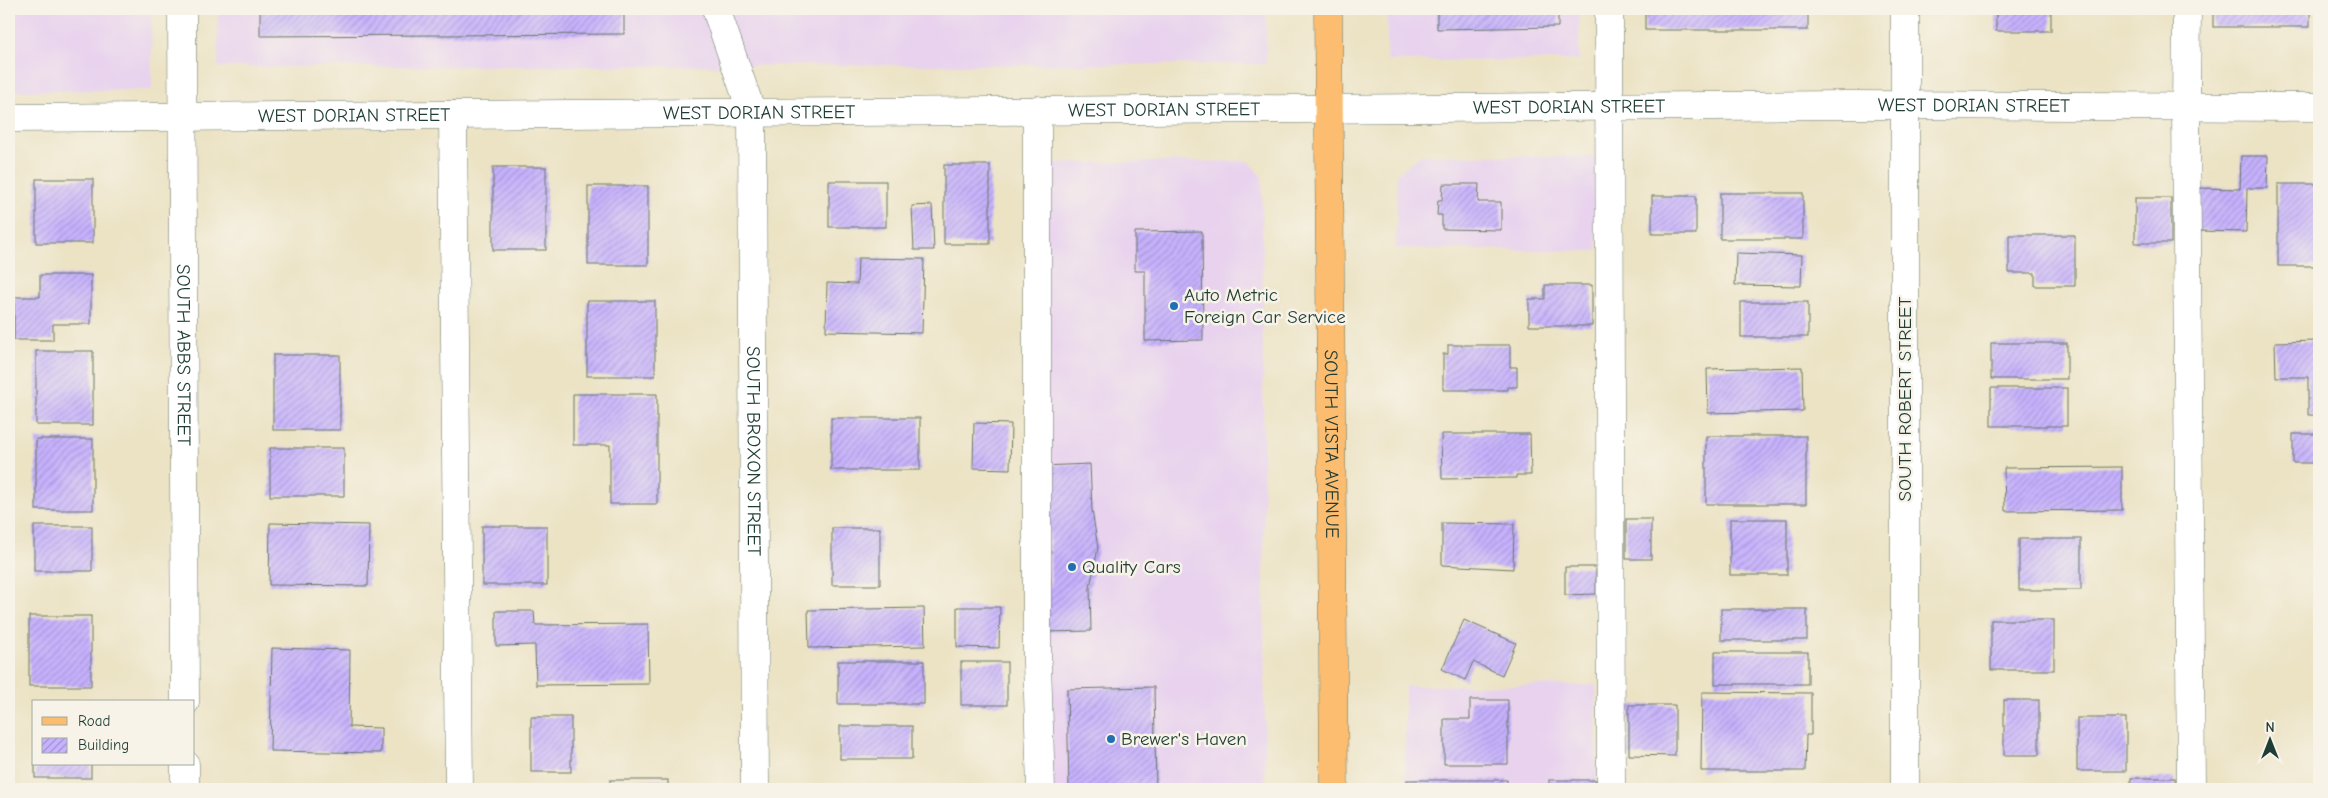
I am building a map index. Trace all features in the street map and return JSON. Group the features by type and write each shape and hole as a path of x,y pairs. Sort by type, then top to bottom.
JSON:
{"main road":[{"name":"SOUTH VISTA AVENUE","path":"1328,9 1334,789"}],"street":[{"name":"SOUTH ABBS STREET","path":"182,9 184,700"},
{"name":"SOUTH BROXON STREET","path":"716,9 752,113 754,789"},
{"path":"1609,9 1611,789"},
{"name":"SOUTH ROBERT STREET","path":"1905,9 1905,789"},
{"path":"2187,9 2191,789"},
{"name":"WEST DORIAN STREET","path":"9,118 1905,105 2319,107"},
{"path":"1037,110 1037,663 1041,789"},
{"path":"453,115 459,789"},
{"path":"185,766 185,789"}],"shaded area":[{"path":"9,9 151,9 152,90 9,91"},
{"path":"218,9 1266,9 1266,64 218,67"},
{"path":"1387,9 1579,9 1579,60 1387,61"},
{"path":"1421,155 1596,157 1597,251 1396,248 1397,174"},
{"path":"1248,161 1262,177 1265,789 1041,789 1042,163"},
{"path":"1596,685 1597,789 1405,789 1405,686"}],"building":[{"path":"260,9 624,9 624,34 260,36"},
{"path":"1437,9 1558,9 1558,27 1437,29"},
{"path":"1645,9 1808,9 1808,30 1645,30"},
{"path":"1996,9 2051,9 2051,31 1996,31"},
{"path":"2213,9 2310,9 2310,27 2213,27"},
{"path":"2241,156 2268,156 2267,188 2247,188 2246,232 2197,231 2198,188 2240,189"},
{"path":"944,165 990,165 990,244 944,244"},
{"path":"493,167 546,167 546,250 493,250"},
{"path":"36,179 93,179 93,243 36,243"},
{"path":"829,181 886,181 886,227 829,227"},
{"path":"1443,184 1479,184 1478,202 1501,202 1501,230 1442,229 1442,215 1437,215 1438,200 1442,200"},
{"path":"2278,184 2319,184 2319,266 2278,266"},
{"path":"588,186 648,186 648,265 588,265"},
{"path":"1720,193 1803,193 1803,239 1720,239"},
{"path":"1652,196 1696,196 1696,234 1652,234"},
{"path":"2135,198 2171,198 2171,243 2135,243"},
{"path":"932,205 934,250 914,250 912,206"},
{"name":"Auto Metric Foreign Car Service","path":"1202,231 1203,340 1145,341 1145,271 1135,271 1135,232"},
{"path":"2009,235 2075,235 2075,286 2035,286 2035,273 2009,273"},
{"path":"1736,253 1802,255 1801,286 1735,285"},
{"path":"858,258 924,259 922,333 826,331 827,283 857,284"},
{"path":"40,275 91,275 91,324 53,324 53,340 14,340 14,297 40,297"},
{"path":"1545,285 1592,285 1592,326 1529,326 1529,299 1545,299"},
{"path":"587,301 655,301 655,376 587,376"},
{"path":"1741,302 1808,302 1808,337 1741,337"},
{"path":"2319,341 2319,415 2308,415 2308,377 2276,377 2275,342"},
{"path":"1991,343 2067,343 2067,379 1991,379"},
{"path":"1448,345 1510,345 1510,367 1517,367 1517,387 1508,387 1508,390 1443,390 1443,354 1448,354"},
{"path":"36,351 93,351 93,425 36,425"},
{"path":"273,355 340,355 340,430 273,430"},
{"path":"1802,367 1803,411 1708,413 1707,369"},
{"path":"1991,388 2067,388 2067,426 1991,426"},
{"path":"573,394 657,394 657,504 610,504 610,445 573,445"},
{"path":"831,418 920,418 920,470 831,470"},
{"path":"974,423 1011,424 1010,469 973,468"},
{"path":"1441,434 1530,434 1531,475 1516,475 1516,478 1442,479"},
{"path":"2293,434 2319,434 2319,463 2293,463"},
{"path":"1706,436 1806,436 1806,504 1706,504"},
{"path":"36,439 93,439 93,510 36,510"},
{"path":"270,448 344,448 344,496 270,496"},
{"name":"Quality Cars","path":"1090,464 1092,510 1098,548 1090,587 1091,631 1044,632 1043,586 1051,586 1049,511 1041,466"},
{"path":"2122,467 2122,510 2005,511 2004,468"},
{"path":"1626,519 1651,519 1651,559 1626,559"},
{"path":"1730,519 1787,519 1787,575 1730,575"},
{"path":"270,523 369,525 368,586 269,585"},
{"path":"1442,523 1514,524 1513,569 1442,565"},
{"path":"34,526 92,526 92,571 34,571"},
{"path":"482,526 547,526 547,585 482,585"},
{"path":"832,528 880,528 880,585 832,585"},
{"path":"2019,539 2081,539 2081,590 2019,590"},
{"path":"1565,567 1596,567 1596,594 1565,595"},
{"path":"957,607 1000,607 999,648 957,647"},
{"path":"924,608 925,646 809,648 808,610"},
{"path":"1721,609 1807,609 1807,640 1721,640"},
{"path":"496,611 534,611 535,625 648,624 649,684 536,685 535,645 496,646"},
{"path":"29,616 91,616 91,686 29,686"},
{"path":"1464,620 1516,643 1502,675 1473,662 1465,680 1442,669"},
{"path":"1991,620 2054,620 2054,670 1991,670"},
{"path":"272,648 350,650 349,727 381,728 381,753 270,751"},
{"path":"1715,652 1808,652 1808,684 1715,684"},
{"path":"838,661 924,661 924,704 838,704"},
{"path":"961,662 1007,662 1007,705 961,705"},
{"name":"Brewer's Haven","path":"1154,687 1156,789 1069,789 1067,689"},
{"path":"1702,692 1811,693 1811,735 1806,735 1805,771 1701,771"},
{"path":"1470,700 1508,700 1508,764 1444,764 1444,719 1470,719"},
{"path":"2004,700 2039,700 2039,755 2004,755"},
{"path":"1629,705 1675,705 1675,756 1629,755"},
{"path":"531,717 571,717 571,772 531,772"},
{"path":"2077,718 2126,718 2126,771 2077,771"},
{"path":"840,726 912,726 912,759 840,759"},
{"path":"35,766 91,766 91,778 35,778"},
{"path":"2131,778 2175,778 2175,789 2131,789"},
{"path":"610,780 668,780 668,789 610,789"},
{"path":"1407,780 1507,780 1507,789 1407,789"},
{"path":"1549,780 1596,780 1596,789 1549,789"}],"place":[{"name":"Auto Metric Foreign Car Service","path":"1174,306"},
{"name":"Quality Cars","path":"1072,567"},
{"name":"Brewer's Haven","path":"1111,739"}]}
